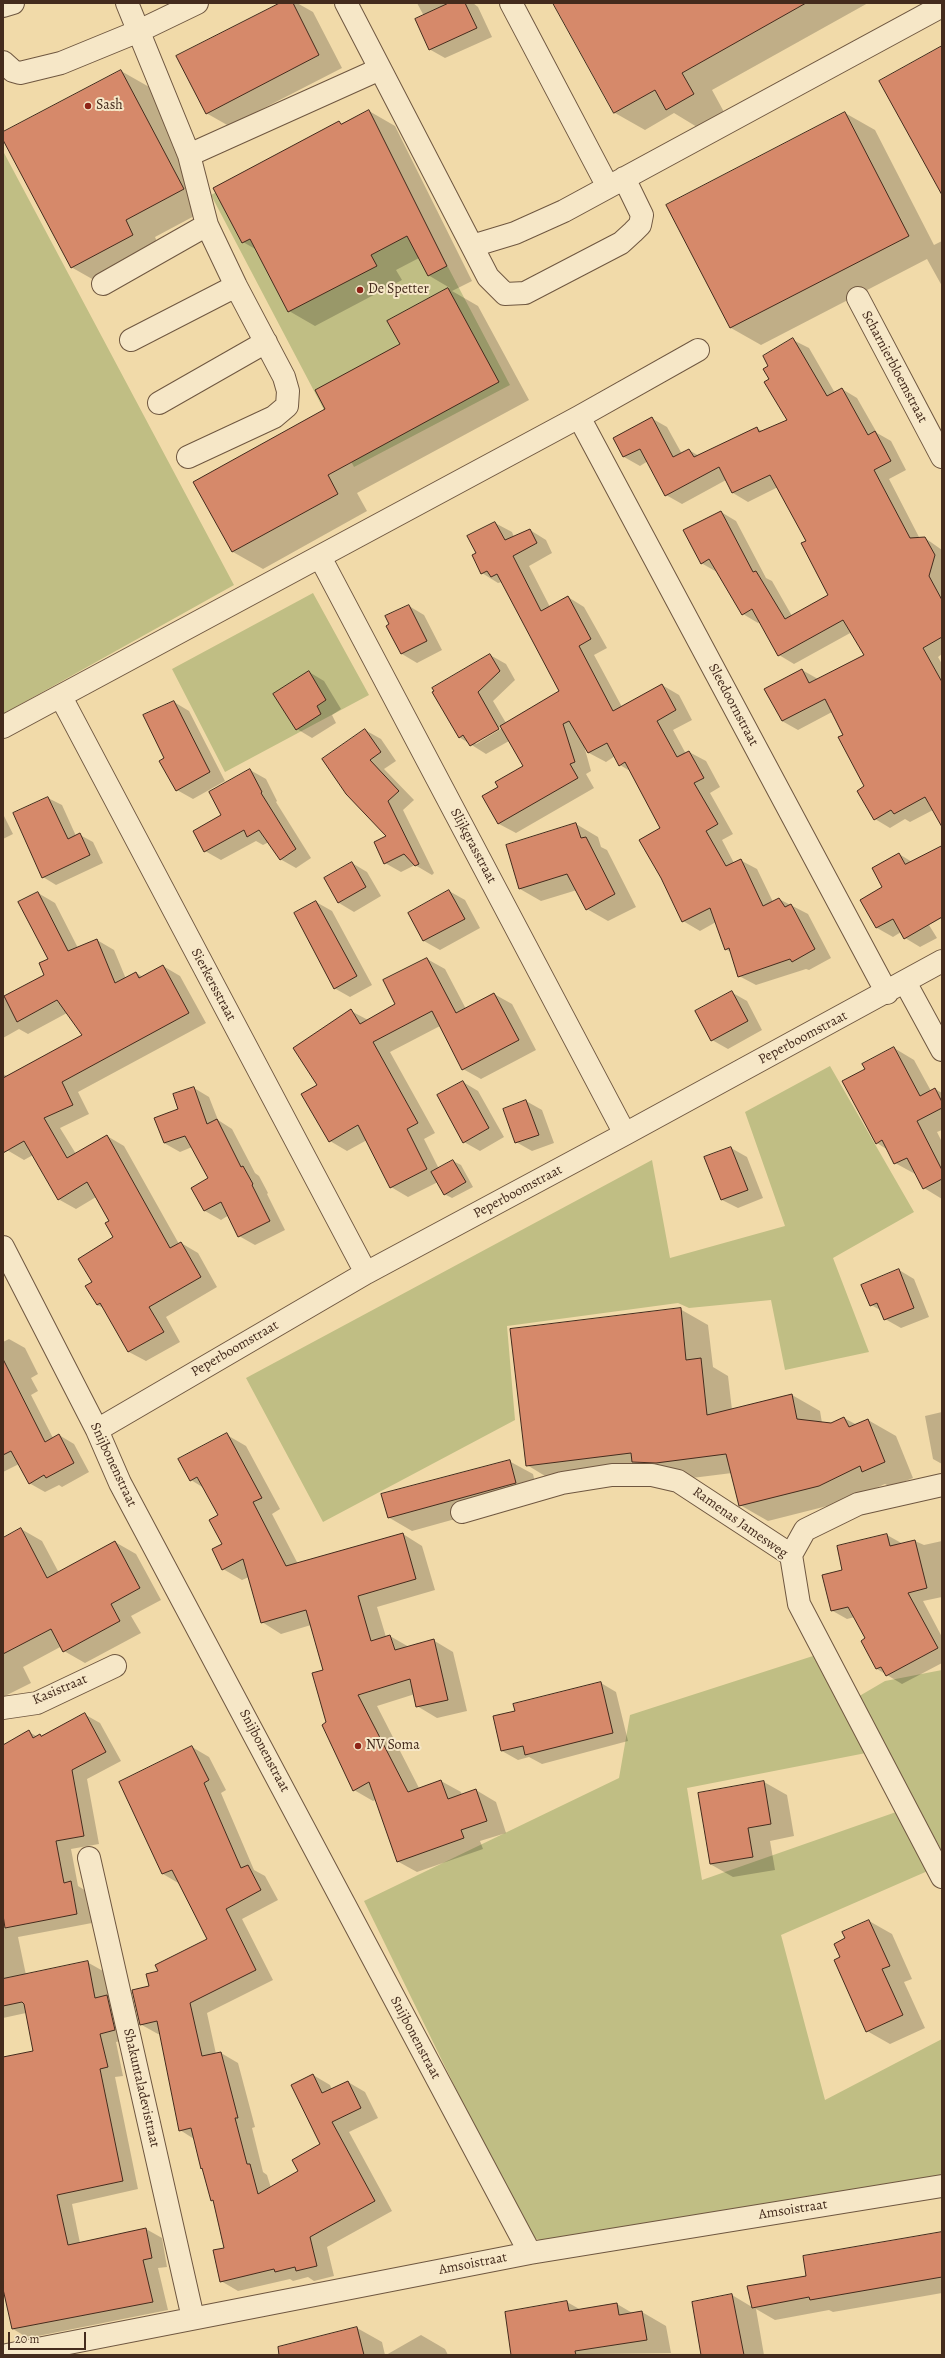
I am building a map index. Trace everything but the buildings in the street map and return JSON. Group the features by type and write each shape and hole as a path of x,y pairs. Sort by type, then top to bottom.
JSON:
{"street":[{"path":"3,6 12,3"},
{"path":"127,3 189,155 207,225 236,286 284,377 288,391 287,406 274,417 188,457"},
{"path":"3,62 13,71 20,73 61,63 139,31 197,3"},
{"path":"346,3 488,277 505,294 525,293 621,242 640,225 642,215 616,183 511,3"},
{"path":"472,246 515,233 564,211 942,6"},
{"path":"189,155 380,69"},
{"path":"103,284 207,225"},
{"path":"131,340 236,286"},
{"name":"Scharnierbloemstraat","path":"858,298 942,457"},
{"path":"159,403 266,342"},
{"path":"3,727 579,417 698,350"},
{"name":"Sleedoornstraat","path":"579,417 887,993"},
{"name":"Slijkgrasstraat","path":"320,557 626,1134"},
{"name":"Sierkersstraat","path":"61,697 366,1273"},
{"name":"Peperboomstraat","path":"98,1430 366,1273 887,993 942,961"},
{"path":"906,982 942,1050"},
{"name":"Snijbonenstraat","path":"3,1247 98,1430 120,1483 530,2253"},
{"name":"Ramenas Jamesweg","path":"462,1512 562,1483 612,1475 652,1475 678,1481 791,1555 799,1604 942,1875"},
{"path":"791,1555 805,1530 858,1504 942,1485"},
{"name":"Kasistraat","path":"3,1708 37,1703 115,1666"},
{"name":"Shakuntaladevistraat","path":"89,1858 193,2318"},
{"name":"Amsoistraat","path":"7,2355 530,2253 942,2186"}],"shaded area":[{"name":"De Spetter","path":"367,113 510,385 354,467 211,195"},
{"path":"3,151 234,585 3,714"},
{"path":"313,593 369,695 225,772 172,669"},
{"path":"830,1066 914,1212 833,1258 869,1352 785,1370 771,1300 689,1308 678,1303 507,1326 515,1420 323,1522 246,1378 652,1160 670,1258 785,1226 745,1112"},
{"path":"813,1656 866,1753 687,1788 702,1880 899,1811 930,1870 781,1935 825,2100 942,2039 942,2180 540,2240 531,2237 525,2230 364,1901 619,1778 630,1715"},
{"path":"942,1670 942,1851 856,1698 885,1681"}],"place":[{"name":"Sash","path":"88,106"},
{"name":"De Spetter","path":"360,290"},
{"name":"NV Soma","path":"358,1746"}]}
